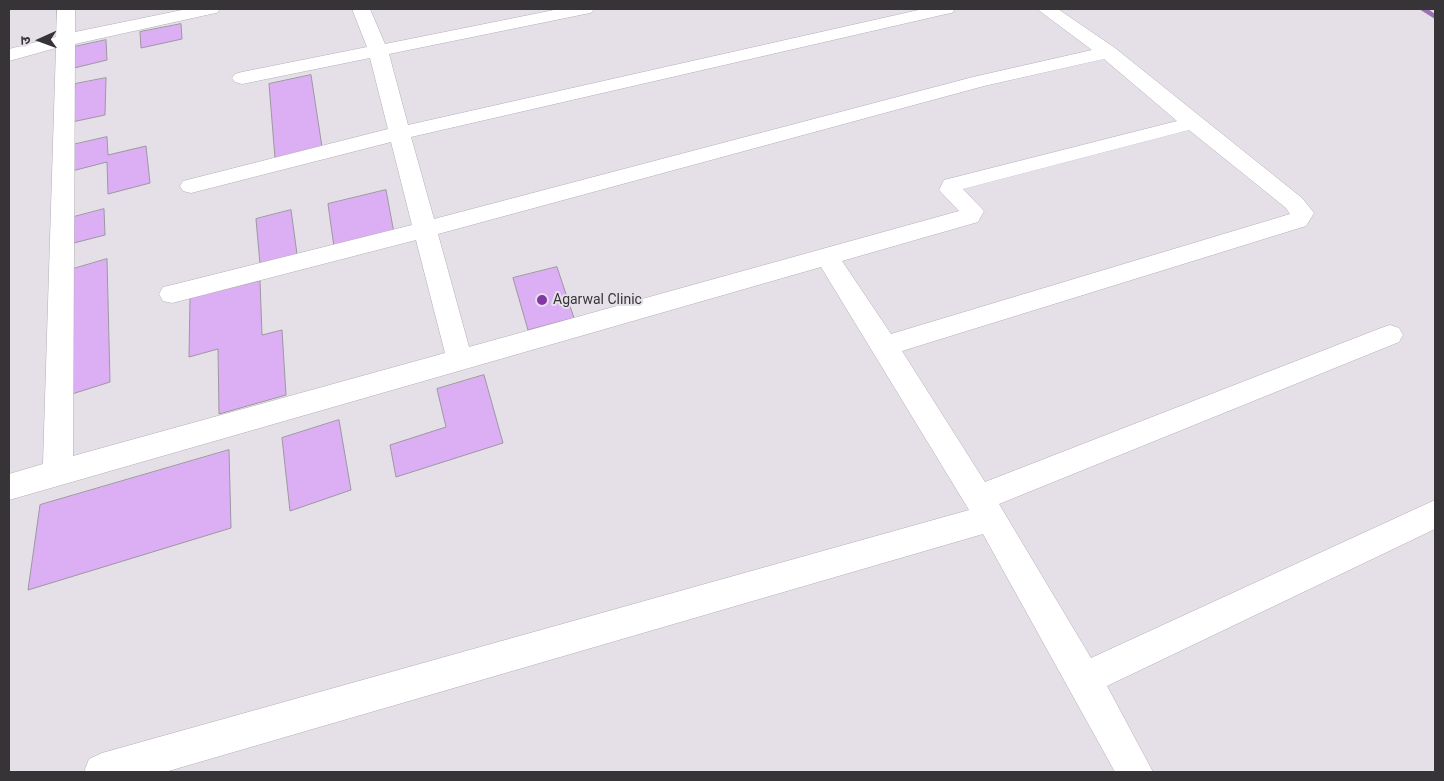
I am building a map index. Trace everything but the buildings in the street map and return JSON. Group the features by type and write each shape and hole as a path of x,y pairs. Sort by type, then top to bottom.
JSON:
{"street":[{"path":"58,473 66,9"},
{"path":"9,55 152,15 211,9"},
{"path":"361,9 378,50 459,358"},
{"path":"242,78 585,9"},
{"path":"191,186 400,133 946,9"},
{"path":"886,346 1298,220 1302,213 1294,203 1193,123 1108,52 1046,9"},
{"path":"172,294 425,230 980,81 1108,52"},
{"path":"9,487 459,358 970,216 972,211 950,190 952,185 1193,123"},
{"path":"826,256 886,346 1084,678 1135,772"},
{"path":"102,772 983,508 1390,336"},
{"path":"1084,678 1435,514"}],"waterway":[{"path":"1423,9 1435,17"}],"place":[{"name":"Agarwal Clinic","path":"542,300"}]}
